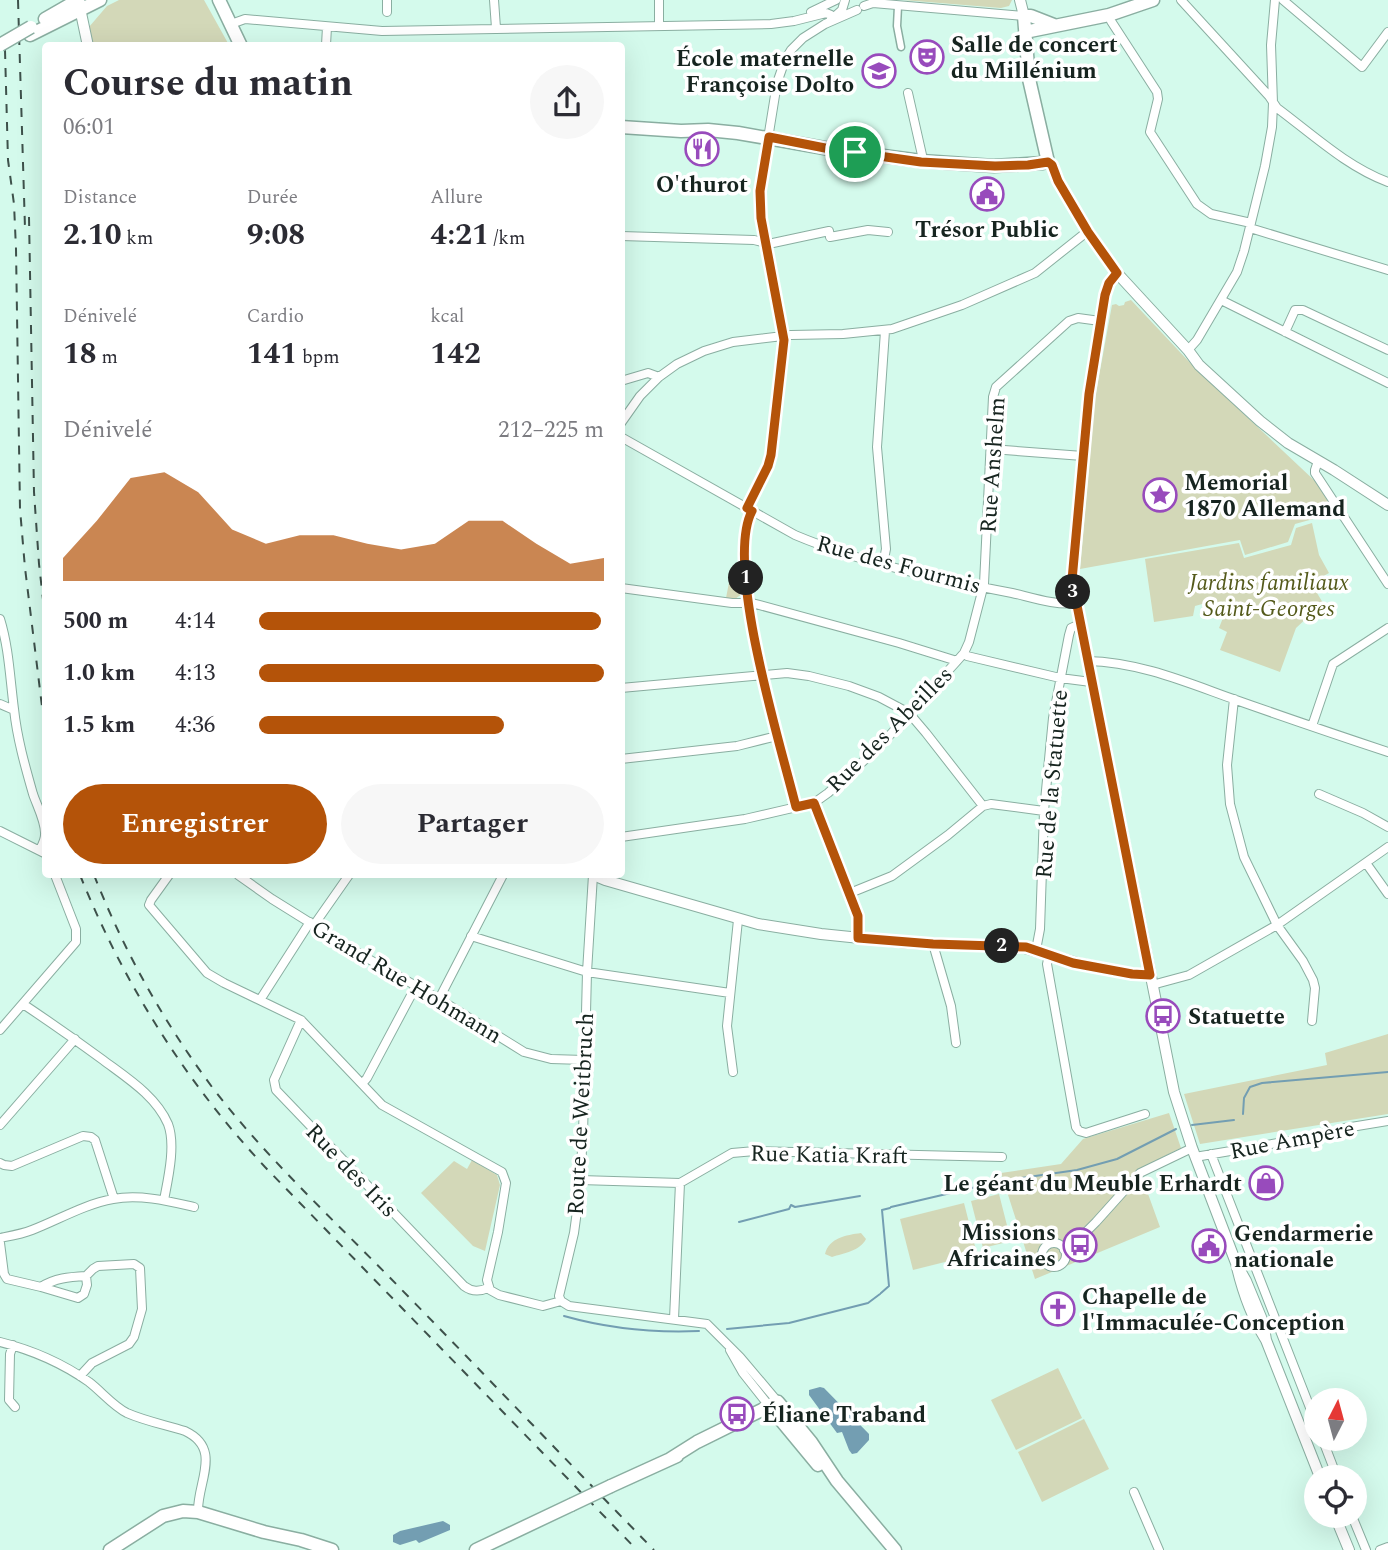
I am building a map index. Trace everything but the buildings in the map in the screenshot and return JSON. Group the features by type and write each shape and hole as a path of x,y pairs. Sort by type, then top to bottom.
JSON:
{"main road":[{"path":"0,45 83,4 100,0"},
{"path":"219,0 239,42"},
{"path":"1025,32 1109,15 1153,0"},
{"path":"625,127 708,130 769,137 921,162 995,166 1048,162 1029,79 1024,16 1031,16 1054,26"},
{"path":"0,52 31,31"},
{"path":"475,1550 670,1459 697,1442 776,1408 817,1450 837,1481 895,1550"},
{"path":"110,1550 168,1514 183,1511 198,1512 272,1535 304,1550"},
{"path":"272,1535 332,1550"}],"street":[{"path":"387,0 387,12"},
{"path":"494,0 496,28"},
{"path":"659,0 659,26"},
{"path":"772,24 805,14 836,0"},
{"path":"833,19 842,10 845,0"},
{"path":"845,0 847,6 870,4 1024,16 1020,0"},
{"path":"1181,0 1278,108 1350,163 1388,182"},
{"path":"1188,350 1197,340 1237,272 1265,166 1272,127 1271,45 1275,0"},
{"path":"1283,0 1362,67 1388,32"},
{"path":"83,4 88,42"},
{"path":"796,807 762,675 744,561 750,510 771,455 784,335 761,218 760,191 783,63 803,38 864,4"},
{"path":"898,6 897,26 901,47"},
{"path":"231,24 245,19 382,31 772,24 824,13 833,19"},
{"path":"1109,15 1157,92 1158,99 1150,132 1197,204 1211,214 1388,270"},
{"path":"326,42 327,27"},
{"path":"908,93 922,155 921,162"},
{"path":"1048,162 1088,232 1117,273 1231,394 1293,446 1388,505"},
{"path":"625,236 754,240 766,243 829,231 830,237 868,230 888,232"},
{"path":"625,417 640,396 659,377 677,364 704,351 733,342 784,335 885,331 962,305 1035,274 1088,232"},
{"path":"1117,273 1109,283 1100,321 1089,394 1072,572 1075,603 1174,1092 1236,1263 1240,1282 1315,1465"},
{"path":"1221,299 1388,383"},
{"path":"1285,332 1296,310 1303,310 1388,350"},
{"name":"Rue Anshelm","path":"984,588 993,397 996,387 1069,321 1078,318 1100,321"},
{"path":"883,564 886,549 877,447 885,331"},
{"path":"625,380 648,373 659,377"},
{"name":"Rue des Fourmis","path":"625,439 795,535 820,545 883,564 984,588 1062,603 1075,603"},
{"path":"990,449 1083,456"},
{"path":"1318,461 1315,473 1388,584"},
{"name":"Rue des Abeilles","path":"625,836 745,819 814,803 879,747 964,653 984,588"},
{"path":"625,589 749,603 957,661"},
{"path":"0,618 7,648 20,746 42,821"},
{"name":"Rue de la Statuette","path":"1037,950 1044,811 1053,718 1071,628 1080,624"},
{"path":"1312,726 1334,664 1388,628"},
{"path":"964,653 967,656 1060,678 1091,682"},
{"path":"1087,661 1106,662 1170,676 1388,752"},
{"path":"625,688 788,673 849,686 879,697 909,713 983,806"},
{"path":"1234,699 1227,765 1230,804 1244,858 1277,925 1313,979 1315,988 1312,1021"},
{"path":"0,704 14,710"},
{"path":"625,759 737,747 778,736"},
{"path":"1320,794 1388,827"},
{"path":"814,803 858,916 858,938"},
{"path":"850,893 892,876 983,806 991,804 1044,811"},
{"path":"0,831 42,852"},
{"path":"600,878 758,925 858,938 1016,947 1151,980 1189,975 1277,925 1388,847"},
{"path":"1366,863 1388,894"},
{"path":"0,1030 76,942 76,929 56,878"},
{"path":"167,878 149,905 208,973 301,1020 382,1105 502,1172 506,1183 488,1274 488,1288 492,1292 543,1306 561,1301 569,1306 707,1324 740,1356 776,1408"},
{"name":"Grand Rue Hohmann","path":"243,878 365,957 524,1052 551,1059 584,1060"},
{"path":"260,1000 347,878"},
{"path":"439,999 501,878"},
{"name":"Route de Weitbruch","path":"561,1301 559,1296 576,1221 580,1180 593,878"},
{"path":"733,1072 727,1026 738,920"},
{"path":"471,936 587,972 730,993"},
{"path":"933,944 951,1006 956,1042"},
{"path":"1049,955 1047,964 1076,1127 1086,1133 1145,1114"},
{"path":"362,1084 416,986"},
{"path":"23,1004 75,1039 142,1090 152,1101 169,1125 170,1161 164,1200"},
{"name":"Rue des Iris","path":"301,1020 274,1080 276,1090 464,1286 478,1291 488,1288"},
{"path":"0,1125 75,1039"},
{"name":"Rue Ampère","path":"1065,1250 1096,1222 1140,1173 1194,1152 1211,1154 1388,1121"},
{"path":"0,1163 12,1166 83,1136 91,1137 95,1140 114,1199"},
{"name":"Rue Katia Kraft","path":"680,1183 732,1153 754,1151 1002,1157"},
{"path":"1211,1154 1304,1392"},
{"path":"580,1180 680,1183 674,1319"},
{"path":"86,1276 84,1294 78,1298 8,1279 4,1274 0,1240 29,1232 94,1204 114,1199 139,1197 194,1207"},
{"path":"41,1287 65,1278 86,1276 98,1266 134,1264 140,1268 142,1309 134,1337 129,1344 92,1363 80,1376"},
{"path":"0,1342 45,1357 80,1376 127,1412 193,1435 204,1451 206,1460 198,1512"},
{"path":"13,1345 10,1354 9,1400 15,1407"},
{"path":"1134,1492 1159,1550"},
{"path":"1340,1528 1349,1550"},
{"path":"1357,1528 1366,1550"},
{"path":"1381,1550 1388,1547"}],"green space":[{"path":"119,0 204,0 227,42 92,42 89,27 107,6"},
{"path":"903,0 1012,0 1009,6 1001,8"},
{"path":"1131,300 1195,368 1317,483 1335,513 1295,524 1288,542 1245,555 1240,540 1080,569 1095,398 1112,305 1124,305"},
{"name":"Jardins familiaux Saint-Georges","path":"1312,523 1319,555 1329,573 1311,583 1323,603 1296,628 1280,672 1220,650 1227,632 1219,628 1228,605 1213,601 1195,606 1193,616 1154,622 1145,559 1239,543 1244,558 1291,545 1296,528"},
{"path":"736,566 742,594 735,599 726,598 732,567"},
{"path":"1388,1034 1388,1114 1200,1144 1184,1094 1327,1065 1325,1053"},
{"path":"1169,1113 1181,1148 1139,1169 1160,1227 1035,1279 1001,1173 1061,1164 1083,1139"},
{"path":"472,1160 497,1175 500,1185 485,1251 473,1246 421,1193 454,1161 467,1169"},
{"path":"999,1194 1011,1241 983,1248 971,1201"},
{"path":"964,1203 977,1254 913,1270 900,1219"},
{"path":"861,1233 866,1239 856,1249 832,1257 825,1254 834,1241"},
{"path":"1058,1368 1082,1418 1016,1450 991,1400"},
{"path":"1084,1419 1109,1469 1042,1502 1018,1452"}],"water":[{"path":"820,1387 869,1434 869,1440 857,1453 852,1454 842,1432 837,1433 809,1395 809,1390"},
{"path":"443,1521 450,1525 450,1530 419,1543 416,1540 400,1545 393,1542 393,1535 400,1531"}],"waterway":[{"path":"1243,1114 1244,1098 1250,1087 1262,1083 1388,1072"},
{"path":"1192,1125 1234,1120"},
{"path":"1015,1179 1077,1170 1117,1159 1176,1129"},
{"path":"891,1207 1002,1181"},
{"path":"739,1222 789,1209 791,1205 795,1207 860,1196"},
{"path":"881,1293 889,1286 882,1210 890,1208"},
{"path":"727,1329 789,1323 868,1303 880,1294"},
{"path":"564,1316 631,1329 699,1331"}],"railway":[{"path":"18,0 25,228"},
{"path":"5,50 8,160 16,249 20,509 42,706"},
{"path":"29,217 34,492 42,591"},
{"path":"81,878 116,955 159,1030 183,1066 236,1134 637,1550"},
{"path":"95,878 118,931 161,1011 194,1062 233,1114 303,1190 654,1550"}],"place":[{"name":"Salle de concert du Millénium","path":"927,57"},
{"name":"École maternelle Françoise Dolto","path":"879,71"},
{"name":"O'thurot","path":"702,149"},
{"name":"Trésor Public","path":"987,194"},
{"name":"Memorial 1870 Allemand","path":"1160,495"},
{"name":"Statuette","path":"1163,1016"},
{"name":"Le géant du Meuble Erhardt","path":"1266,1183"},
{"name":"Missions Africaines","path":"1080,1245"},
{"name":"Gendarmerie nationale","path":"1209,1246"},
{"name":"Chapelle de l'Immaculée-Conception","path":"1058,1309"},
{"name":"Éliane Traband","path":"737,1414"}],"route":[{"path":"769,137 855,152 921,162 975,165 1028,165 1048,162 1088,232 1117,273 1109,283 1105,295 1089,394 1072,580 1150,975 1073,963 1026,947 858,938 858,916 814,803 796,807 762,675 744,561 748,522 752,511 747,508 771,455 784,340 761,218 760,191 769,137"}]}
